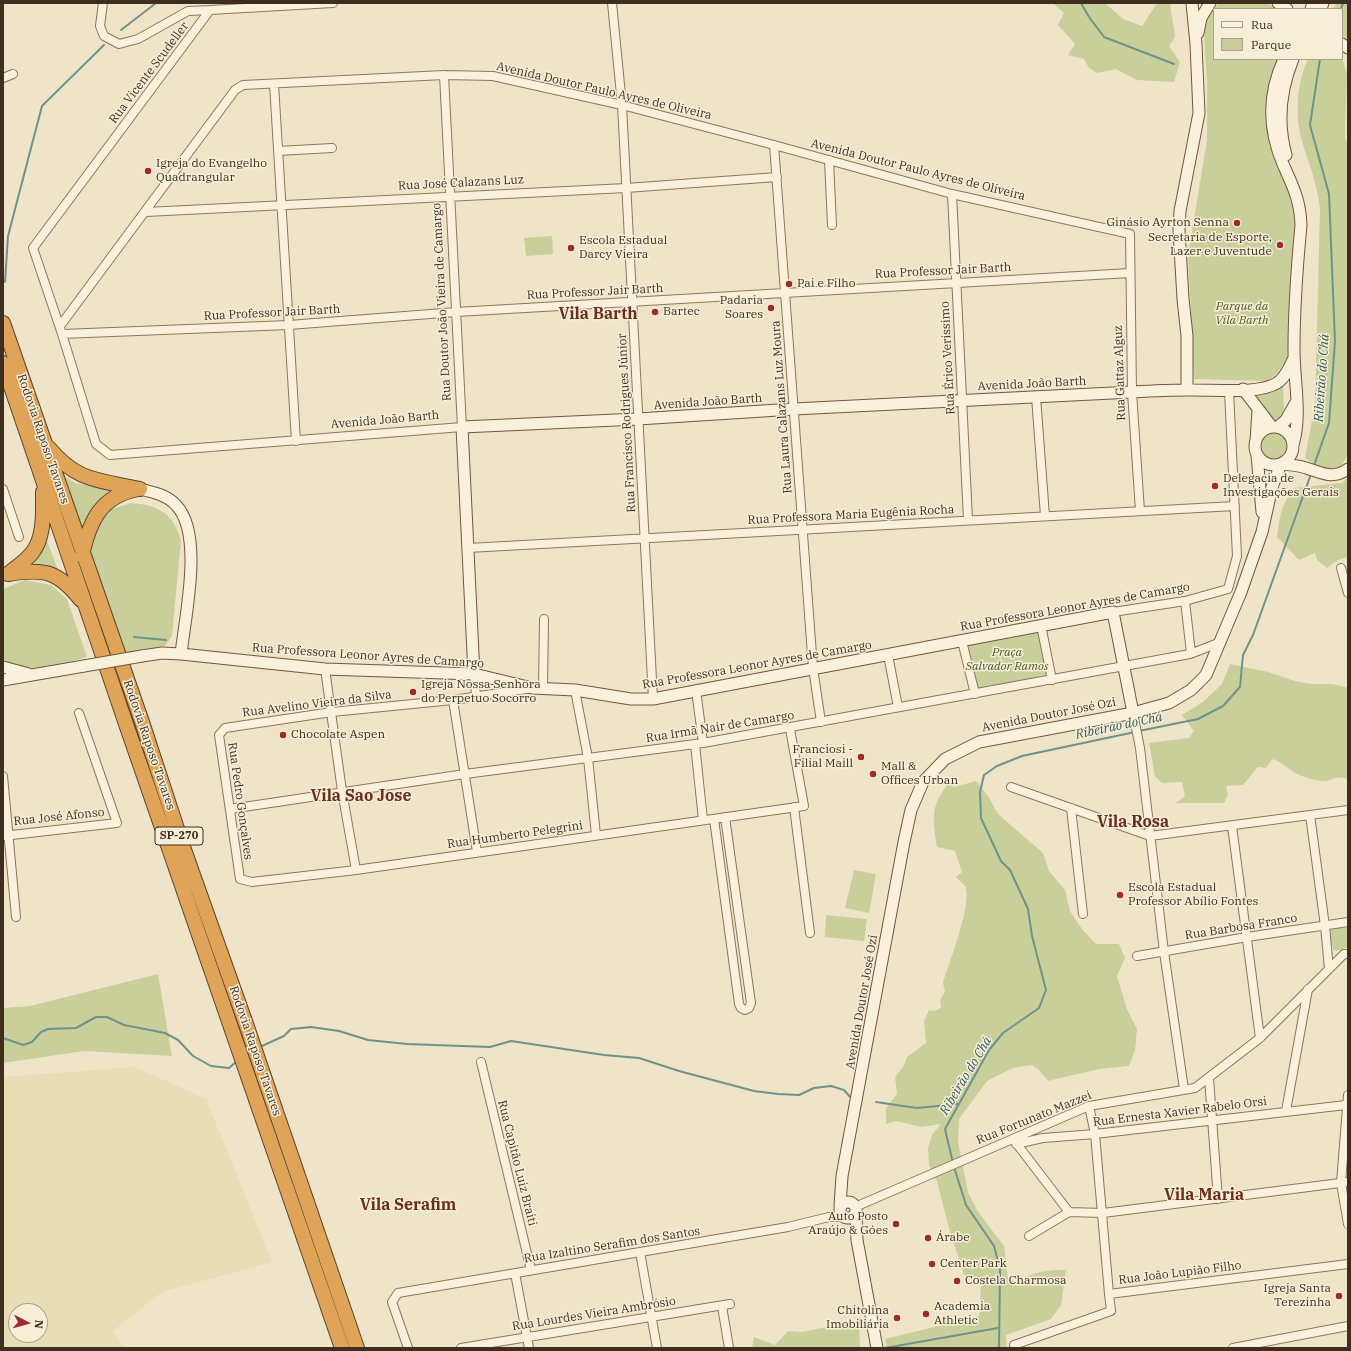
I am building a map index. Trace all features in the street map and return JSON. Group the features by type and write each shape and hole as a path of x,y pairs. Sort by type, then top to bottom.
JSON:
{"highway":[{"name":"Rodovia Raposo Tavares","path":"3,323 82,555 142,722 182,844 246,1024 356,1348"},
{"name":"Rodovia Raposo Tavares","path":"3,363 342,1348"},
{"path":"42,440 60,460 74,472 91,479 140,489"},
{"path":"6,576 32,553 40,534 43,512 42,477"},
{"path":"82,555 86,537 94,518 106,503 125,492 140,489"},
{"path":"6,576 30,570 44,572 58,577 80,599 88,611"}],"main road":[{"path":"1187,390 1187,336 1178,230 1180,211 1198,113 1196,44 1192,3"},
{"path":"1196,44 1201,18 1210,3"},
{"path":"1281,464 1286,460 1292,448 1295,436 1296,402 1294,358 1301,217 1298,197 1277,148 1272,121 1273,93 1279,70 1284,60"},
{"path":"1290,177 1280,119 1282,91 1293,60"},
{"name":"Avenida João Barth","path":"462,427 638,419 962,400 1187,390 1243,390 1267,388 1276,384 1283,379 1294,358"},
{"path":"1243,390 1258,410 1275,427 1286,431 1291,436 1292,448 1305,468"},
{"path":"1256,441 1264,430 1275,427 1286,420 1296,402"},
{"path":"1258,410 1256,441 1257,455 1268,464 1281,464 1305,468 1322,474 1339,475 1348,469"},
{"name":"Rua Doutor João Vieira de Camargo","path":"462,427 474,674"},
{"name":"Avenida Doutor José Ozi","path":"1257,455 1262,494 1262,532"},
{"name":"Avenida Doutor José Ozi","path":"877,1348 857,1240 847,1210 845,1166 904,842 911,810 923,782 944,759 979,742 1133,713 1169,703 1191,690 1206,675 1221,642 1262,532 1272,487 1281,464"},
{"path":"140,489 160,494 176,504 186,520 190,542 191,568 181,654"},
{"path":"1113,612 1133,713"},
{"name":"Rua Professora Leonor Ayres de Camargo","path":"3,680 162,653 197,655 325,669 474,674 538,688 575,690 631,699 654,699 1113,612"},
{"path":"162,653 182,638"},
{"path":"182,638 188,649 197,655"},
{"path":"3,666 33,675"}],"street":[{"path":"103,3 100,26 104,36 118,44 138,39 188,11 333,3"},
{"name":"Rua Francisco Rodrigues Júnior","path":"612,3 622,105 654,699"},
{"name":"Rua Vicente Scudeller","path":"60,326 33,248 210,10"},
{"path":"3,78 14,74"},
{"name":"Avenida Doutor Paulo Ayres de Oliveira","path":"60,326 235,90 243,85 444,75 493,76 622,105 952,194 1130,234"},
{"name":"Rua Doutor João Vieira de Camargo","path":"444,75 462,427"},
{"path":"274,84 296,441"},
{"name":"Rua Laura Calazans Luz Moura","path":"774,145 813,668 821,722"},
{"path":"278,152 332,148"},
{"path":"829,160 832,225"},
{"name":"Rua José Calazans Luz","path":"146,212 281,204 626,188 777,177"},
{"name":"Rua Érico Veríssimo","path":"952,194 968,520"},
{"name":"Rua Gattaz Alguz","path":"1130,234 1132,392 1140,511"},
{"name":"Rua Professor Jair Barth","path":"62,334 289,325 456,312 1130,273"},
{"path":"60,326 62,334"},
{"name":"Avenida João Barth","path":"62,334 96,444 110,455 462,427"},
{"path":"1229,391 1235,506"},
{"path":"1036,397 1045,516"},
{"path":"3,489 19,537"},
{"name":"Rua Professora Maria Eugênia Rocha","path":"468,548 1235,506"},
{"name":"Rua Professora Leonor Ayres de Camargo","path":"1113,612 1185,601 1228,589 1237,556 1235,506"},
{"path":"1341,568 1348,593"},
{"path":"1185,601 1191,654"},
{"path":"538,688 544,618"},
{"path":"1041,625 1052,680"},
{"path":"1189,637 1194,641 1210,646"},
{"path":"962,641 975,694"},
{"name":"Rua Irmã Nair de Camargo","path":"230,809 342,791 699,744 790,729 898,707 1191,654 1221,642"},
{"path":"888,655 898,707"},
{"path":"325,669 342,791 356,870"},
{"name":"Rua Doutor João Vieira de Camargo","path":"474,674 476,696"},
{"name":"Rua Avelino Vieira da Silva","path":"225,728 332,712 453,700 538,688"},
{"path":"575,690 588,758 596,835"},
{"path":"696,690 703,820"},
{"path":"453,700 477,852"},
{"name":"Rua José Afonso","path":"6,835 117,823 79,713"},
{"path":"1133,713 1140,748 1164,952 1184,1089"},
{"name":"Rua Pedro Gonçalves","path":"225,728 219,735 240,879"},
{"path":"790,729 804,806 794,807 810,933"},
{"path":"3,776 6,835 16,917"},
{"path":"1011,787 1150,836 1348,810"},
{"name":"Rua Humberto Pelegrini","path":"240,879 252,882 356,870 794,807"},
{"path":"1071,808 1083,914"},
{"path":"1310,815 1325,926 1329,968"},
{"path":"714,819 739,1004 745,1010 750,1008 751,1003 725,817"},
{"path":"1232,826 1260,1038"},
{"path":"723,885 734,883"},
{"name":"Rua Barbosa Franco","path":"1137,956 1247,937 1348,922"},
{"path":"732,947 742,945"},
{"path":"1327,947 1333,952 1346,954"},
{"name":"Rua Fortunato Mazzei","path":"847,1210 964,1160 1014,1142 1089,1106 1195,1088 1260,1038 1308,988 1346,954"},
{"path":"1286,1111 1308,988"},
{"name":"Rua Capitão Luiz Braiti","path":"480,1062 531,1270"},
{"path":"1209,1078 1218,1199"},
{"path":"1348,1094 1346,1105 1344,1182 1348,1224"},
{"name":"Rua Ernesta Xavier Rabelo Orsi","path":"1014,1142 1346,1105"},
{"path":"1089,1106 1095,1134 1109,1294"},
{"path":"1014,1142 1069,1212"},
{"path":"1029,1236 1069,1212 1103,1213 1344,1182"},
{"name":"Rua Izaltino Serafim dos Santos","path":"408,1348 392,1302 398,1293 788,1227 829,1217 847,1210"},
{"path":"640,1252 650,1317 657,1348"},
{"name":"Rua João Lupião Filho","path":"1014,1344 1111,1310 1109,1294 1348,1264"},
{"path":"515,1273 529,1348"},
{"name":"Rua Lourdes Vieira Ambrósio","path":"461,1348 726,1305 729,1348"},
{"path":"1233,1348 1348,1326"}],"shaded area":[{"path":"135,1067 206,1099 272,1262 162,1292 113,1331 125,1348 3,1348 3,1077"}],"green space":[{"path":"1053,3 1105,3 1123,19 1142,26 1157,3 1170,3 1175,37 1169,46 1180,62 1174,82 1137,80 1116,69 1097,73 1089,68 1084,59 1068,55 1075,44 1058,25 1064,13"},
{"path":"1219,3 1267,3 1275,8 1215,8"},
{"path":"1336,3 1348,3 1348,34 1346,39 1343,37 1343,8 1334,8"},
{"name":"Parque da Vila Barth","path":"1213,10 1213,60 1278,60 1270,88 1295,209 1297,268 1291,354 1277,373 1268,381 1194,379 1188,255 1207,140 1207,83 1204,35 1207,18"},
{"path":"1308,60 1343,60 1347,75 1345,137 1348,145 1348,454 1340,469 1335,470 1318,466 1305,458 1315,404 1320,209 1315,181 1299,129 1298,98 1304,68"},
{"path":"552,236 553,254 526,256 524,238"},
{"path":"1283,384 1284,414 1277,422 1273,422 1251,392"},
{"path":"1274,431 1284,436 1289,446 1284,456 1274,461 1264,456 1259,446 1264,436"},
{"path":"60,473 75,483 120,492 85,523 77,538"},
{"path":"1348,478 1348,557 1338,560 1327,568 1317,560 1315,553 1299,560 1277,537 1279,523 1286,500 1294,488 1342,483"},
{"path":"131,503 149,506 164,512 174,524 181,541 172,636 165,646 122,656 88,544 97,524 108,510"},
{"path":"43,531 61,577 16,571"},
{"path":"25,580 51,585 67,599 87,657 66,663 35,668 3,662 3,589"},
{"name":"Praça Salvador Ramos","path":"1037,630 1047,675 978,690 968,645"},
{"path":"1230,664 1268,672 1295,681 1311,684 1332,684 1348,688 1348,779 1335,778 1327,781 1319,781 1300,775 1272,759 1266,768 1258,767 1243,785 1226,786 1228,795 1224,803 1174,803 1185,796 1182,782 1162,783 1155,776 1149,743 1189,738 1194,731 1182,715 1203,702 1222,684"},
{"path":"976,781 988,796 998,814 1043,853 1049,871 1065,890 1070,911 1082,929 1096,944 1119,944 1125,958 1117,976 1127,1009 1137,1029 1135,1051 1129,1066 1099,1069 1048,1081 1038,1069 1031,1065 1013,1068 987,1081 959,1119 958,1142 968,1192 978,1212 1004,1246 1008,1279 1018,1282 1035,1273 1053,1270 1066,1270 1061,1305 1051,1319 1006,1335 1007,1348 887,1348 885,1339 979,1316 981,1286 964,1275 949,1228 937,1182 929,1165 928,1148 932,1135 941,1124 922,1127 896,1121 886,1124 886,1108 897,1094 895,1077 903,1067 907,1057 926,1043 924,1021 929,1010 935,1011 941,1008 940,1000 945,992 943,983 959,933 966,905 967,894 965,886 956,877 962,872 955,851 937,847 934,829 935,807 947,785 955,787"},
{"path":"854,870 876,874 869,913 845,908"},
{"path":"826,915 867,919 864,941 825,937"},
{"path":"1328,928 1348,928 1348,947 1336,951 1333,949"},
{"path":"158,974 172,1056 84,1051 3,1063 3,1008 30,1006"},
{"path":"826,1327 859,1327 860,1348 752,1348 754,1337 775,1345 788,1331 802,1332"}],"waterway":[{"path":"121,30 156,3"},
{"path":"1081,3 1089,17 1104,37 1174,64"},
{"name":"Ribeirão do Chá","path":"1341,8 1343,3"},
{"path":"5,282 8,236 42,106 104,45"},
{"name":"Ribeirão do Chá","path":"1313,468 1329,423 1335,341 1329,194 1310,125 1320,60"},
{"name":"Ribeirão do Chá","path":"1139,731 1198,719 1223,706 1240,687 1243,655 1253,635 1311,474"},
{"path":"134,637 166,640"},
{"name":"Ribeirão do Chá","path":"953,1163 945,1129 989,1050 1003,1033 1039,1008 1046,990 1032,936 1028,909 1010,870 1001,861 981,818 980,792 984,775 997,766 1022,756 1135,732"},
{"path":"3,1038 23,1045 32,1042 41,1032 48,1029 76,1028 96,1017 107,1017 124,1025 165,1033 178,1040 193,1056 211,1066 229,1068 236,1062"},
{"path":"262,1046 284,1036 291,1029 311,1027 339,1031 368,1040 407,1044 490,1047 511,1041 604,1055 639,1058 679,1071 754,1091 799,1095 814,1088 831,1086 844,1090 852,1099"},
{"path":"876,1102 917,1108 958,1104"},
{"name":"Ribeirão do Chá","path":"954,1167 966,1205 994,1246 1000,1269 999,1348"},
{"path":"885,1348 998,1328"}],"place":[{"name":"Igreja do Evangelho Quadrangular","path":"148,171"},
{"name":"Ginásio Ayrton Senna","path":"1237,223"},
{"name":"Secretaria de Esporte, Lazer e Juventude","path":"1280,245"},
{"name":"Escola Estadual Darcy Vieira","path":"571,248"},
{"name":"Pai e Filho","path":"789,284"},
{"name":"Padaria Soares","path":"771,308"},
{"name":"Bartec","path":"655,312"},
{"name":"Delegacia de Investigações Gerais","path":"1215,486"},
{"name":"Igreja Nossa Senhora do Perpetuo Socorro","path":"413,692"},
{"name":"Chocolate Aspen","path":"283,735"},
{"name":"Franciosi - Filial Maill","path":"861,757"},
{"name":"Mall & Offices Urban","path":"873,774"},
{"name":"Escola Estadual Professor Abílio Fontes","path":"1120,895"},
{"name":"Auto Posto Araújo & Góes","path":"896,1224"},
{"name":"Árabe","path":"928,1238"},
{"name":"Center Park","path":"932,1264"},
{"name":"Costela Charmosa","path":"957,1281"},
{"name":"Igreja Santa Terezinha","path":"1339,1296"},
{"name":"Academia Athletic","path":"926,1314"},
{"name":"Chitolina Imobiliária","path":"897,1318"}],"district":[{"name":"Vila Barth","path":"598,314"},
{"name":"Vila Sao Jose","path":"361,796"},
{"name":"Vila Rosa","path":"1133,822"},
{"name":"Vila Maria","path":"1204,1195"},
{"name":"Vila Serafim","path":"408,1205"}]}
